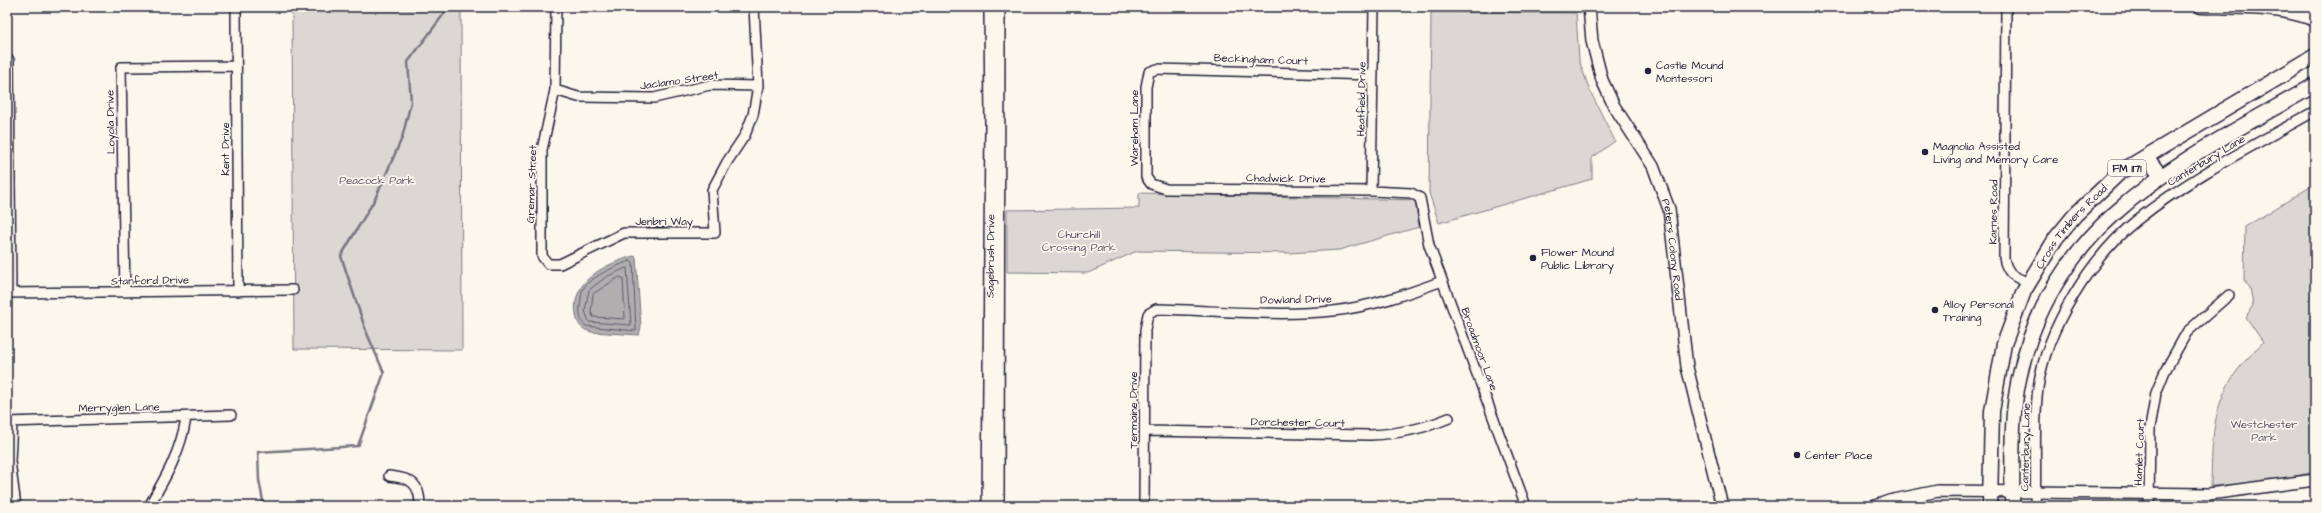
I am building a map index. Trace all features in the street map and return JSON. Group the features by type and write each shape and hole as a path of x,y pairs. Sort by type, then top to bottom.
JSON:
{"main road":[{"path":"2201,7 2266,8 2298,13 2315,20"},
{"name":"Cross Timbers Road","path":"1990,506 1992,411 1998,368 2014,316 2029,283 2056,238 2074,215 2120,172 2315,56"},
{"name":"Cross Timbers Road","path":"2012,506 2014,408 2024,354 2036,324 2049,298 2079,249 2098,228 2130,199 2161,176 2315,85"},
{"path":"2146,156 2161,176"}],"street":[{"name":"Kent Drive","path":"236,7 238,290"},
{"path":"754,7 758,86"},
{"name":"Sagebrush Drive","path":"992,7 990,13 994,351 998,506"},
{"name":"Sagebrush Drive","path":"988,506 994,351 999,7"},
{"name":"Heatfield Drive","path":"1371,192 1374,7"},
{"name":"Peters Colony Road","path":"1590,7 1592,41 1602,80 1614,106 1653,166 1669,208 1687,367 1722,506"},
{"name":"Karnes Road","path":"2006,7 2004,258 2006,268 2011,276 2029,283"},
{"name":"Gremar Street","path":"548,264 542,256 542,150 555,90 556,11"},
{"path":"8,60 9,293"},
{"name":"Loyola Drive","path":"125,292 121,67 236,66"},
{"name":"Beckingham Court","path":"1150,72 1157,68 1373,74"},
{"name":"Wareham Lane","path":"1150,72 1146,88 1146,177 1151,184"},
{"name":"Jaclamo Street","path":"555,90 578,97 654,98 710,85 758,86"},
{"name":"Jenbri Way","path":"548,264 560,264 624,233 715,233 712,190 727,162 746,135 753,115 758,86"},
{"name":"Canterbury Lane","path":"2035,506 2038,388 2045,358 2055,330 2078,288 2111,247 2136,220 2185,185 2315,111"},
{"name":"Chadwick Drive","path":"1151,184 1166,189 1411,193 1420,198"},
{"name":"Broadmoor Lane","path":"1420,198 1425,233 1526,506"},
{"name":"Dowland Drive","path":"1148,314 1156,309 1302,312 1334,310 1397,297 1442,281"},
{"name":"Stanford Drive","path":"9,293 293,290"},
{"name":"Hamlet Court","path":"2149,506 2150,428 2156,393 2165,371 2187,332 2229,295"},
{"name":"Termaine Drive","path":"1144,506 1145,330 1148,314"},
{"name":"Merryglen Lane","path":"9,422 186,418 231,415"},
{"path":"149,506 169,472 183,441 186,418"},
{"name":"Dorchester Court","path":"1145,431 1370,435 1394,434 1428,426 1449,418"},
{"path":"9,422 10,461 16,506"},
{"path":"389,476 407,477 413,482 420,499 420,506"},
{"path":"1875,506 1890,501 1938,492 2209,494 2315,480"}],"green space":[{"name":"Peacock Park","path":"292,8 461,10 462,350 294,349"},
{"path":"1431,12 1576,13 1579,60 1590,91 1615,141 1592,158 1592,179 1439,223 1429,193"},
{"name":"Westchester Park","path":"2315,184 2315,472 2260,483 2211,486 2212,445 2216,418 2224,392 2234,375 2263,342 2246,317 2253,305 2250,288 2244,280 2245,227"},
{"name":"Churchill Crossing Park","path":"1139,193 1415,200 1419,227 1339,250 1289,253 1137,251 1088,273 1007,272 1007,210 1139,208"}],"water":[{"path":"633,256 636,257 641,327 639,335 591,332 582,328 576,315 576,303 579,292 584,283 592,275 602,269"}],"waterway":[{"path":"260,506 263,501 259,480 258,452 358,446 384,373 366,331 341,256 375,199 402,138 411,102 408,62 449,7"}],"place":[{"name":"Castle Mound Montessori","path":"1648,71"},
{"name":"Magnolia Assisted Living and Memory Care","path":"1925,152"},
{"name":"Flower Mound Public Library","path":"1533,258"},
{"name":"Alloy Personal Training","path":"1935,310"},
{"name":"Center Place","path":"1797,455"}]}
